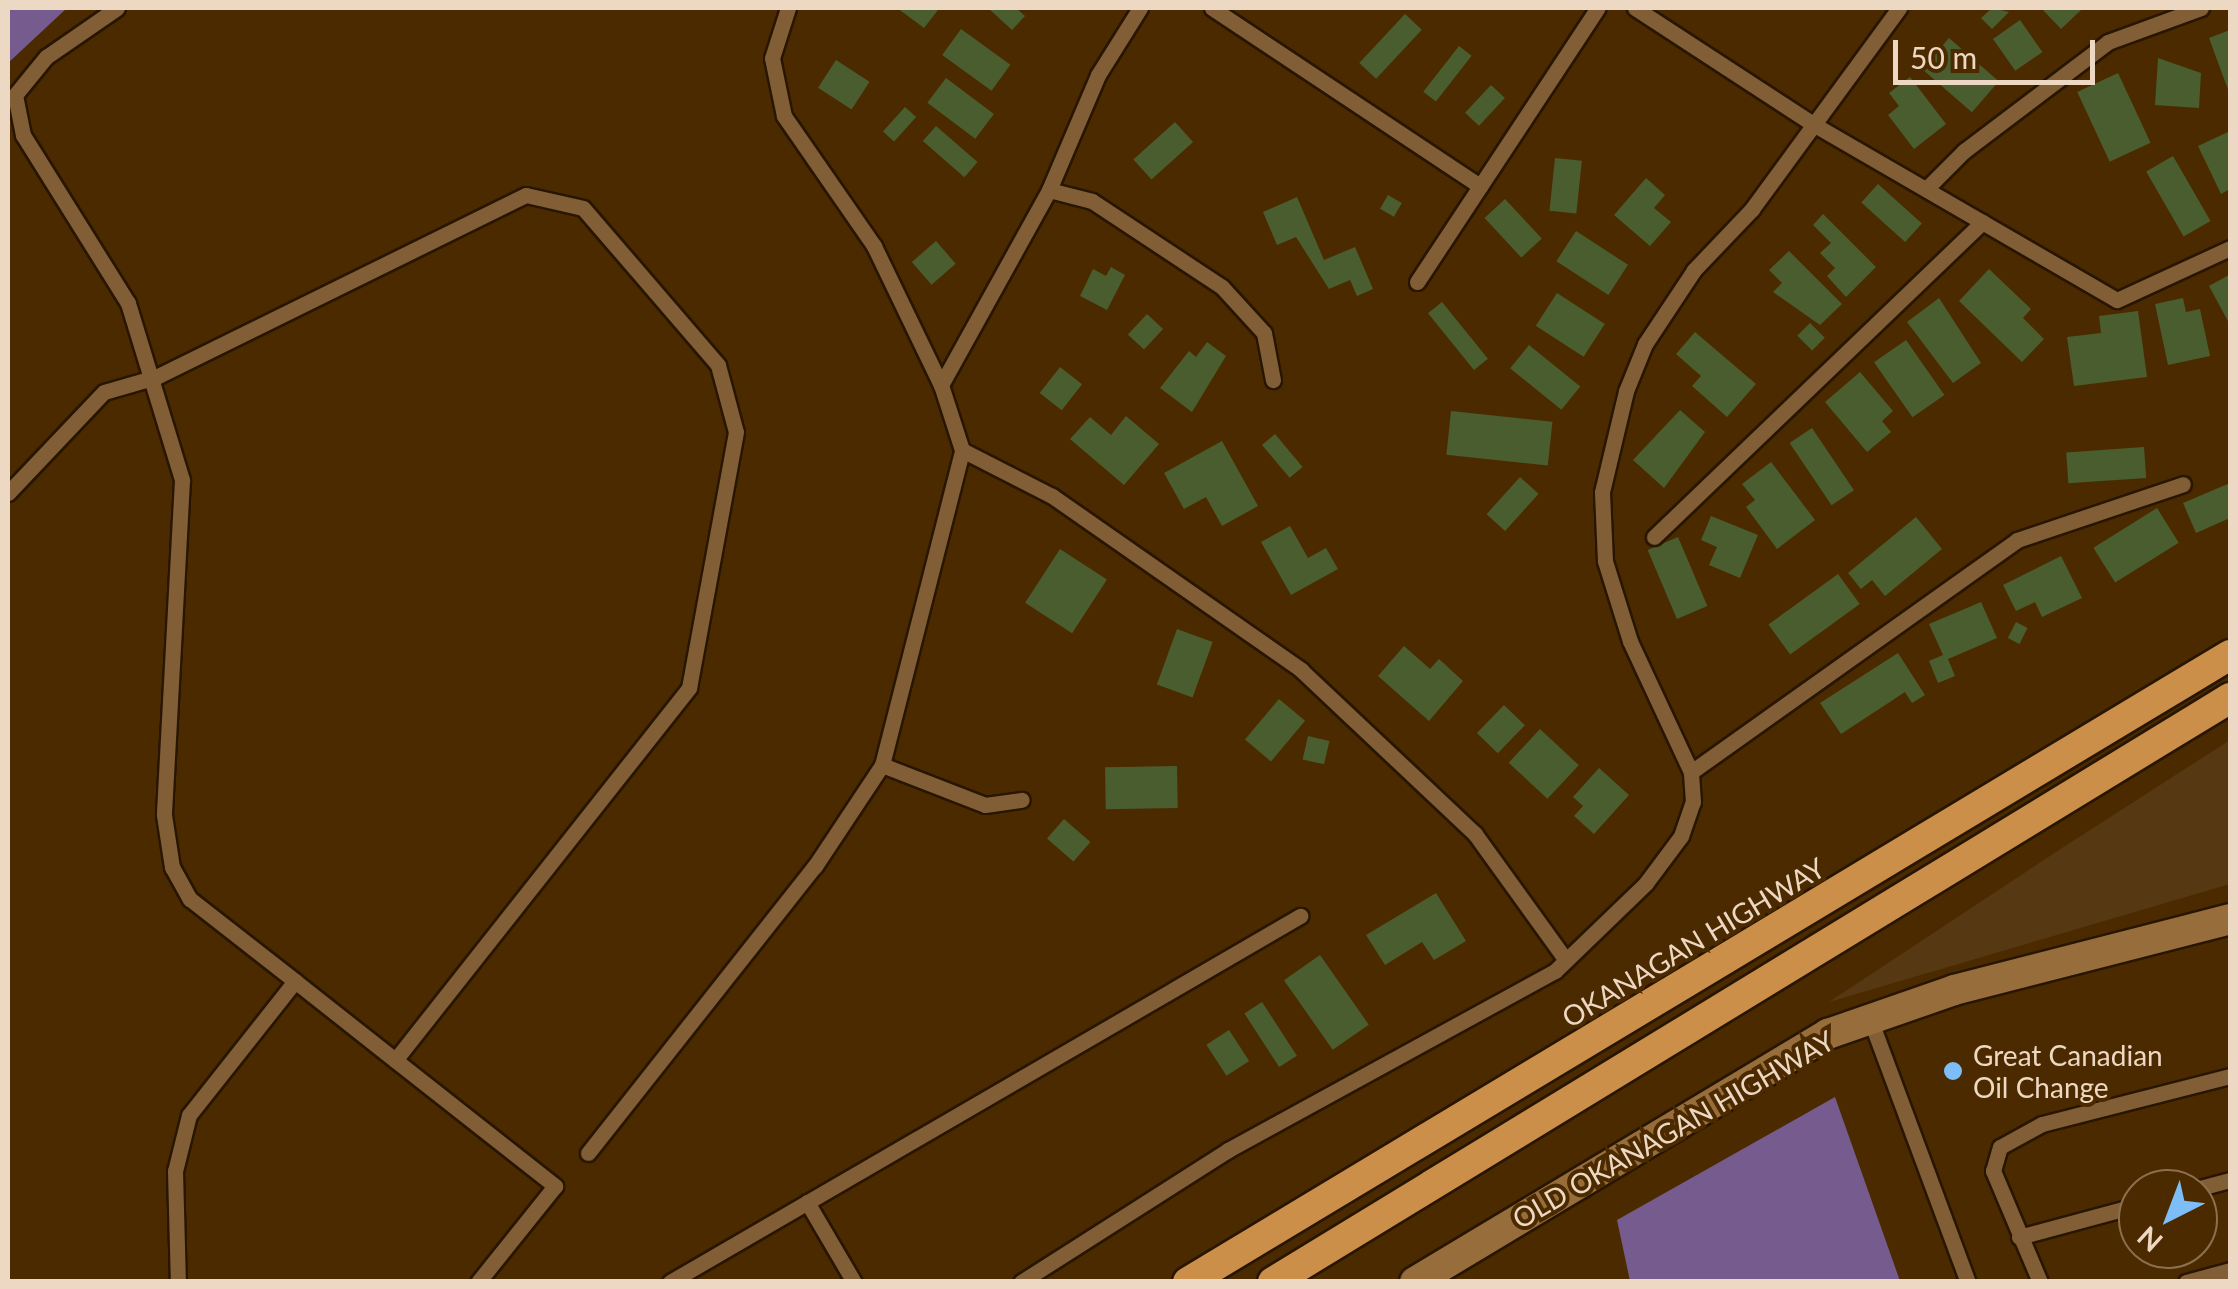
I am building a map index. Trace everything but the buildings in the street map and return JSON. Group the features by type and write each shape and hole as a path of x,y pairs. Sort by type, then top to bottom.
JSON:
{"highway":[{"name":"OKANAGAN HIGHWAY","path":"1188,1282 2230,656"},
{"path":"1274,1282 2230,698"}],"street":[{"name":"OLD OKANAGAN HIGHWAY","path":"1415,1282 1828,1034 2230,920"}],"lane":[{"path":"117,8 46,57 16,95 22,135 128,303 156,377 182,480 164,814 172,867 190,899 555,1186 478,1282"},
{"path":"588,1154 815,866 882,765 962,450 940,385 874,246 784,116 772,58 788,8"},
{"path":"940,385 1049,190 1098,75 1140,8"},
{"path":"1212,8 1480,186"},
{"path":"1416,282 1598,8"},
{"path":"1635,8 1813,124 2117,300 2230,248"},
{"path":"1021,1282 1228,1150 1566,960 1646,883 1682,836 1694,802 1691,772 1630,641 1605,560 1602,492 1645,344 1694,270 1752,209 1899,8"},
{"path":"1926,190 1964,151 2108,42 2201,8"},
{"path":"1049,190 1092,201 1222,287 1264,333 1272,380"},
{"path":"8,493 104,392 156,377 526,195 583,208 718,365 736,432 689,688 395,1060"},
{"path":"1654,536 1982,222"},
{"path":"962,450 1052,496 1301,670 1475,834 1566,960"},
{"path":"1691,772 2017,540 2183,484"},
{"path":"882,765 985,805 1022,800"},
{"path":"670,1282 1300,916"},
{"path":"178,1282 175,1171 189,1115 295,982"},
{"path":"1870,1019 1968,1282"},
{"path":"2040,1282 1992,1172 2000,1147 2042,1124 2230,1076"},
{"path":"808,1202 854,1282"},
{"path":"2020,1237 2118,1210"},
{"path":"2186,1282 2230,1270"}],"shaded area":[{"path":"8,8 67,8 8,63"},
{"path":"2230,740 2230,884 1829,1002 2062,848"},
{"path":"1835,1097 1900,1281 1630,1281 1617,1220"}],"place":[{"name":"Great Canadian Oil Change","path":"1953,1071"}]}
